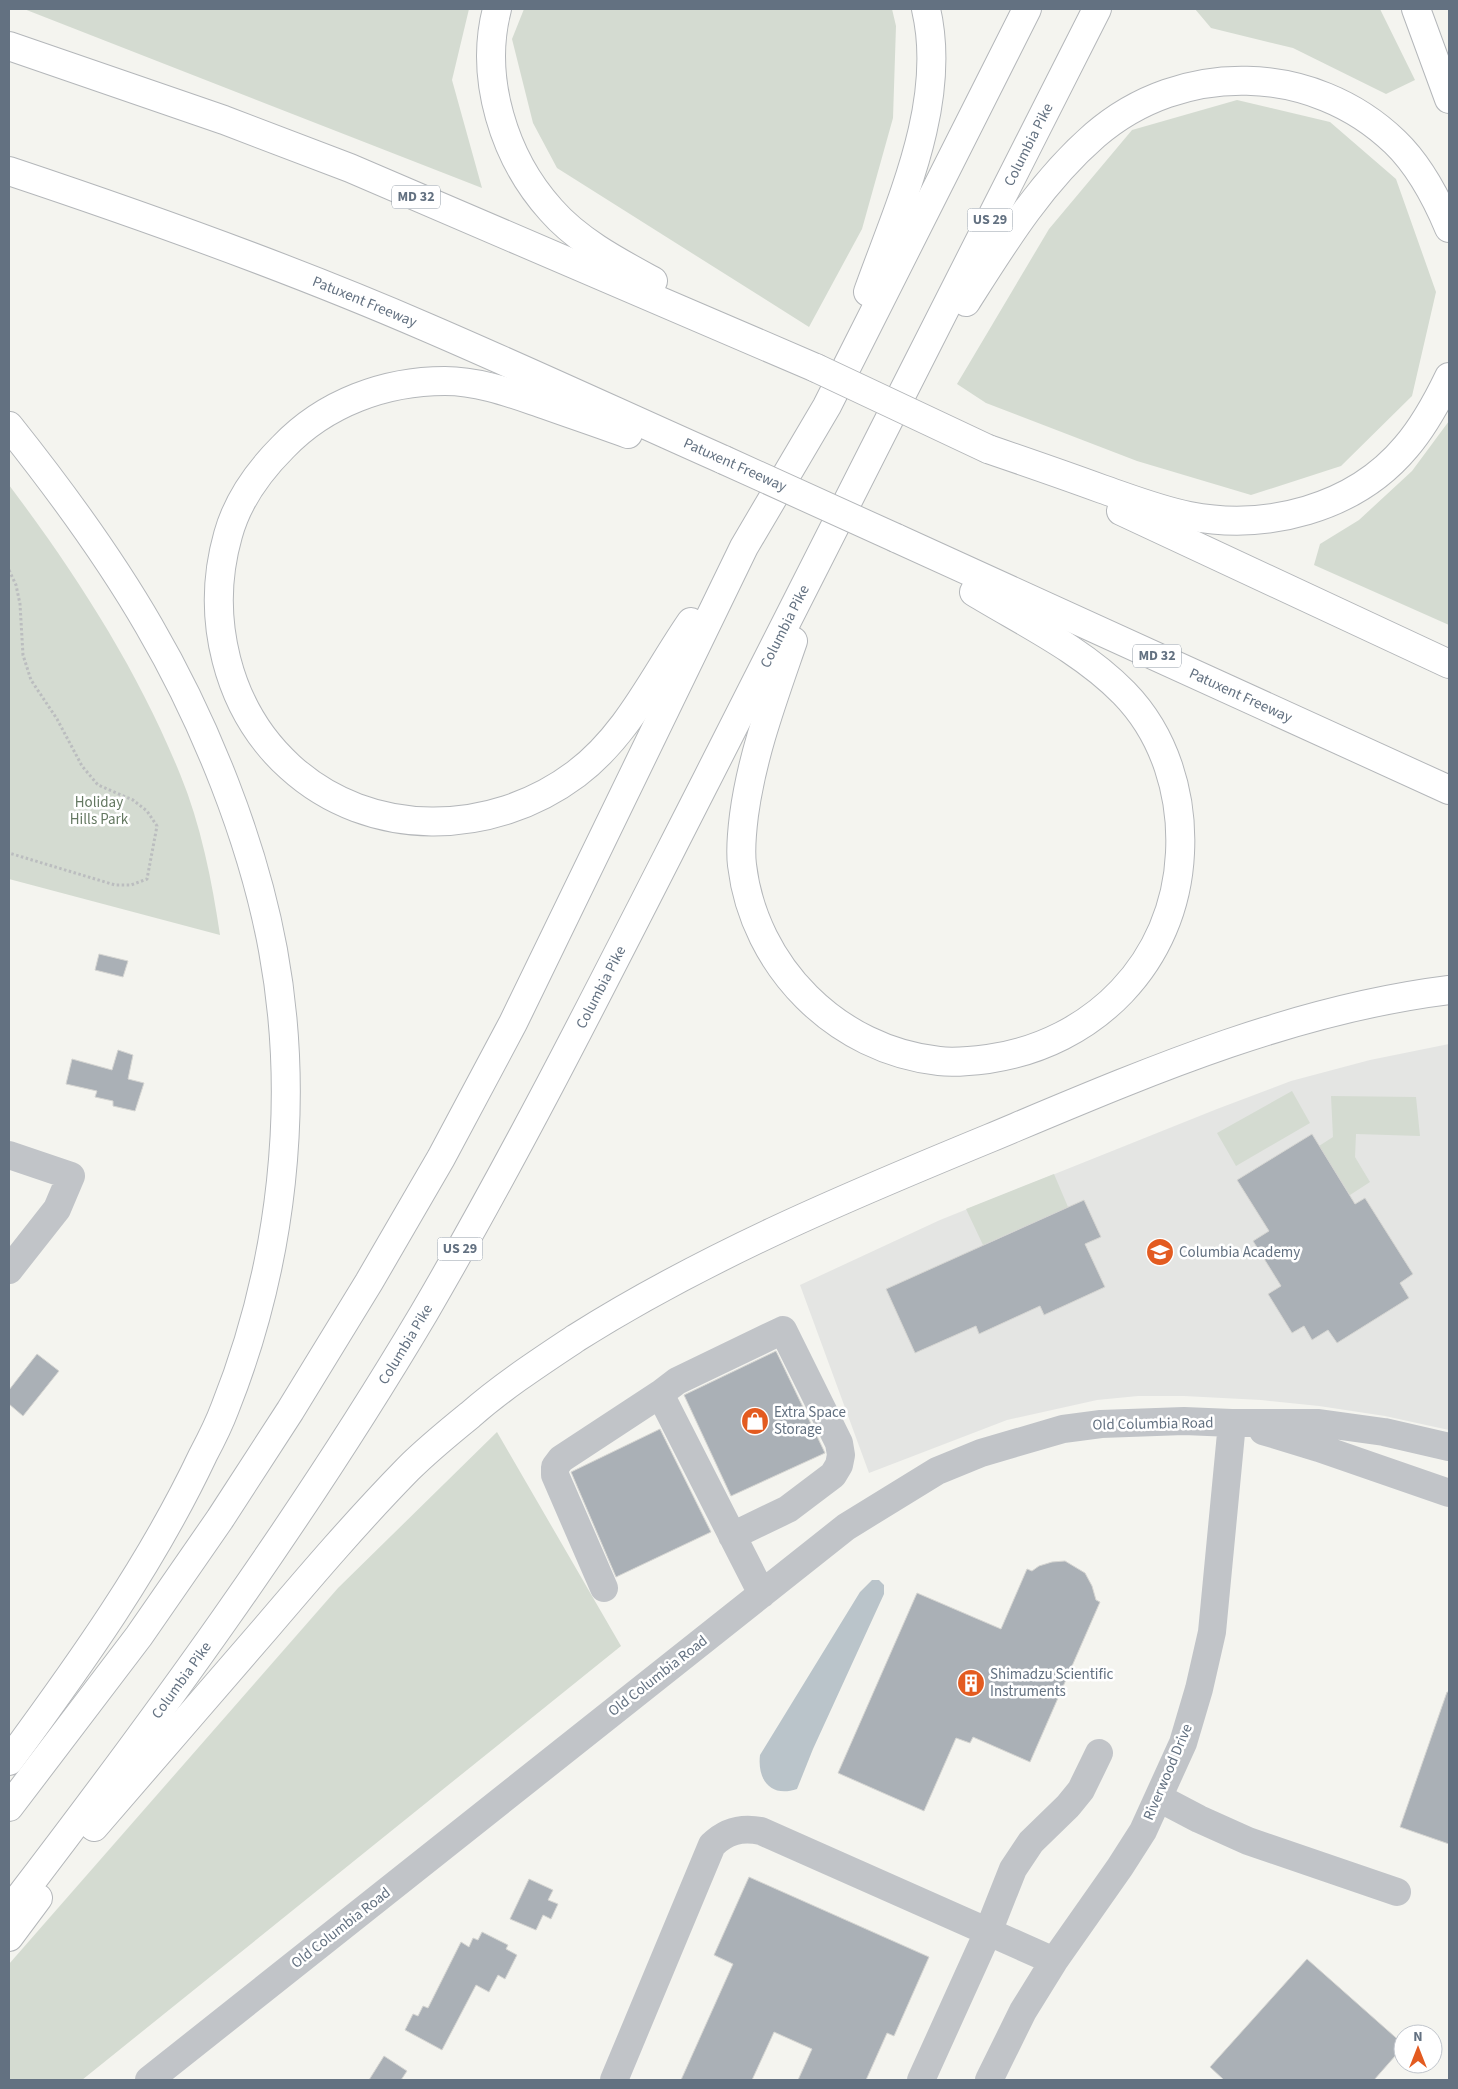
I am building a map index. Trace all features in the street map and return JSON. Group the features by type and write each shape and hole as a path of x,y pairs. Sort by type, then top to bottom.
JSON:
{"highway":[{"path":"497,9 492,46 493,82 499,114 510,146 528,178 551,211 580,236 612,259 816,368"},
{"path":"827,406 916,155 926,113 932,68 930,24 926,9"},
{"path":"9,1807 139,1636 220,1519 290,1411 369,1282 441,1158 513,1023 744,547 827,406 1028,9"},
{"name":"Columbia Pike","path":"9,1910 121,1765 199,1657 342,1444 424,1312 568,1052 1097,9"},
{"path":"1416,9 1449,99"},
{"name":"MD 32","path":"9,46 215,117 350,168 816,368 1449,664"},
{"path":"883,432 1029,205 1062,166 1096,134 1133,108 1175,89 1207,82 1239,80 1280,83 1320,94 1362,114 1396,143 1420,173 1439,205 1449,228"},
{"name":"Patuxent Freeway","path":"9,170 192,234 426,327 721,468 893,546 1449,790"},
{"path":"9,187 90,214 305,295 419,341 628,434"},
{"path":"988,449 1145,504 1189,516 1226,520 1261,520 1298,514 1335,500 1360,486 1405,448 1424,422 1449,377"},
{"path":"721,468 512,393 475,384 446,381 412,382 347,401 319,416 290,439 266,465 246,495 228,532 217,602 221,640 230,675 246,710 266,741 291,768 328,794 363,809 404,820 440,823 478,818 519,806 550,791 578,773 605,746 631,717 680,638 744,547"},
{"path":"9,426 61,491 107,558 150,627 184,692 214,758 239,825 259,887 273,951 282,1019 286,1082 284,1141 278,1209 264,1280 248,1343 225,1410 188,1488 118,1608 9,1761"},
{"path":"830,538 760,736 747,789 742,828 741,864 758,928 776,960 794,986 816,1008 847,1030 877,1046 909,1056 940,1062 973,1061 1012,1056 1048,1043 1083,1025 1112,1002 1136,976 1157,942 1172,906 1180,870 1182,832 1176,795 1167,761 1150,726 1126,695 1099,670 974,592 893,546"},
{"path":"974,592 1188,688 1417,775"},
{"path":"9,1937 86,1837 345,1536 410,1467 474,1411 537,1364 612,1316 701,1267 796,1222 1033,1120 1198,1054 1278,1027 1355,1006 1449,990"}],"street":[{"path":"9,1155 71,1176 56,1209 9,1270"},
{"path":"604,1588 555,1475 555,1467 560,1459 677,1381 783,1330 838,1443 839,1465 833,1475 788,1509 732,1536"},
{"path":"660,1394 762,1594"},
{"name":"Old Columbia Road","path":"149,2080 846,1527 937,1471 981,1453 1063,1429 1100,1424 1184,1421 1319,1423 1384,1432 1449,1447"},
{"name":"Old Columbia Road","path":"1232,1423 1319,1448 1449,1493"},
{"name":"Riverwood Drive","path":"988,2080 1023,2011 1054,1961 1143,1831 1183,1743 1200,1689 1212,1632 1232,1423"},
{"path":"921,2080 988,1932 1013,1869 1031,1842 1068,1806 1081,1790 1099,1753"},
{"path":"1159,1798 1200,1820 1248,1841 1397,1892"},
{"path":"614,2080 712,1846 722,1835 728,1833 748,1828 761,1831 1054,1961"}],"path":[{"path":"9,570 16,585 20,604 23,655 31,680 56,719 82,766 98,785 133,800 147,810 157,826 147,879 131,885 116,885 9,853"}],"shaded area":[{"name":"Columbia Academy","path":"1449,1044 1449,1430 1385,1416 1319,1406 1261,1400 1138,1396 1097,1400 1007,1420 869,1473 800,1285 940,1220 1291,1081 1370,1060"},
{"path":"872,1580 879,1580 884,1585 884,1594 813,1749 797,1789 780,1791 773,1789 768,1785 761,1772 760,1755 860,1592"}],"green space":[{"path":"24,9 469,9 452,80 482,188"},
{"path":"524,9 892,9 896,26 893,118 862,229 809,327 557,168 533,123 512,39"},
{"path":"1195,9 1380,9 1415,80 1386,94 1293,48 1211,28"},
{"path":"1237,100 1330,122 1396,179 1436,292 1412,396 1341,466 1251,495 1137,461 986,403 957,384 1049,229 1132,130"},
{"path":"1449,421 1449,625 1314,565 1320,544 1359,520 1412,471"},
{"name":"Holiday Hills Park","path":"9,485 58,553 104,624 145,697 163,735 180,774 200,833 220,935 9,879"},
{"path":"1292,1091 1310,1123 1236,1166 1217,1133"},
{"path":"1331,1096 1416,1097 1420,1136 1356,1134 1355,1157 1370,1182 1350,1195 1319,1146 1333,1137"},
{"path":"1054,1174 1068,1207 983,1245 966,1209"},
{"path":"497,1432 621,1646 82,2080 9,2080 9,1964 338,1588"}],"building":[{"path":"99,954 128,961 123,977 95,970"},
{"path":"118,1050 133,1055 128,1079 144,1083 135,1111 113,1106 113,1101 95,1097 97,1091 66,1084 72,1059 112,1070"},
{"path":"1312,1134 1355,1204 1365,1198 1413,1274 1400,1283 1409,1298 1337,1343 1328,1330 1312,1340 1304,1326 1292,1333 1268,1294 1281,1286 1253,1241 1269,1231 1237,1180"},
{"path":"1084,1200 1101,1237 1085,1244 1105,1287 1044,1315 1040,1306 979,1334 976,1326 915,1353 886,1289"},
{"name":"Extra Space Storage","path":"776,1351 825,1453 731,1496 684,1395"},
{"path":"37,1354 59,1371 23,1416 9,1404 9,1390"},
{"path":"660,1429 711,1532 616,1577 571,1472"},
{"name":"Shimadzu Scientific Instruments","path":"1065,1561 1085,1573 1092,1586 1096,1600 1100,1602 1030,1762 973,1737 970,1743 956,1738 924,1811 838,1773 917,1593 1001,1629 1027,1569 1032,1571 1039,1566 1052,1562"},
{"path":"1447,1692 1449,1692 1449,1844 1400,1827"},
{"path":"749,1877 929,1957 894,2036 887,2033 866,2080 798,2080 812,2049 774,2032 752,2080 681,2080 733,1964 714,1955"},
{"path":"529,1879 553,1890 548,1900 558,1904 551,1919 543,1915 536,1930 510,1919"},
{"path":"482,1932 508,1945 506,1949 517,1955 505,1979 498,1975 489,1992 476,1985 442,2050 405,2030 413,2014 418,2016 423,2006 428,2008 461,1942 469,1947 473,1938 478,1940"},
{"path":"1307,1959 1393,2035 1393,2058 1374,2080 1224,2080 1210,2067"},
{"path":"384,2056 407,2071 401,2080 369,2080"}],"place":[{"name":"Columbia Academy","path":"1160,1252"},
{"name":"Extra Space Storage","path":"755,1421"},
{"name":"Shimadzu Scientific Instruments","path":"971,1683"}]}
